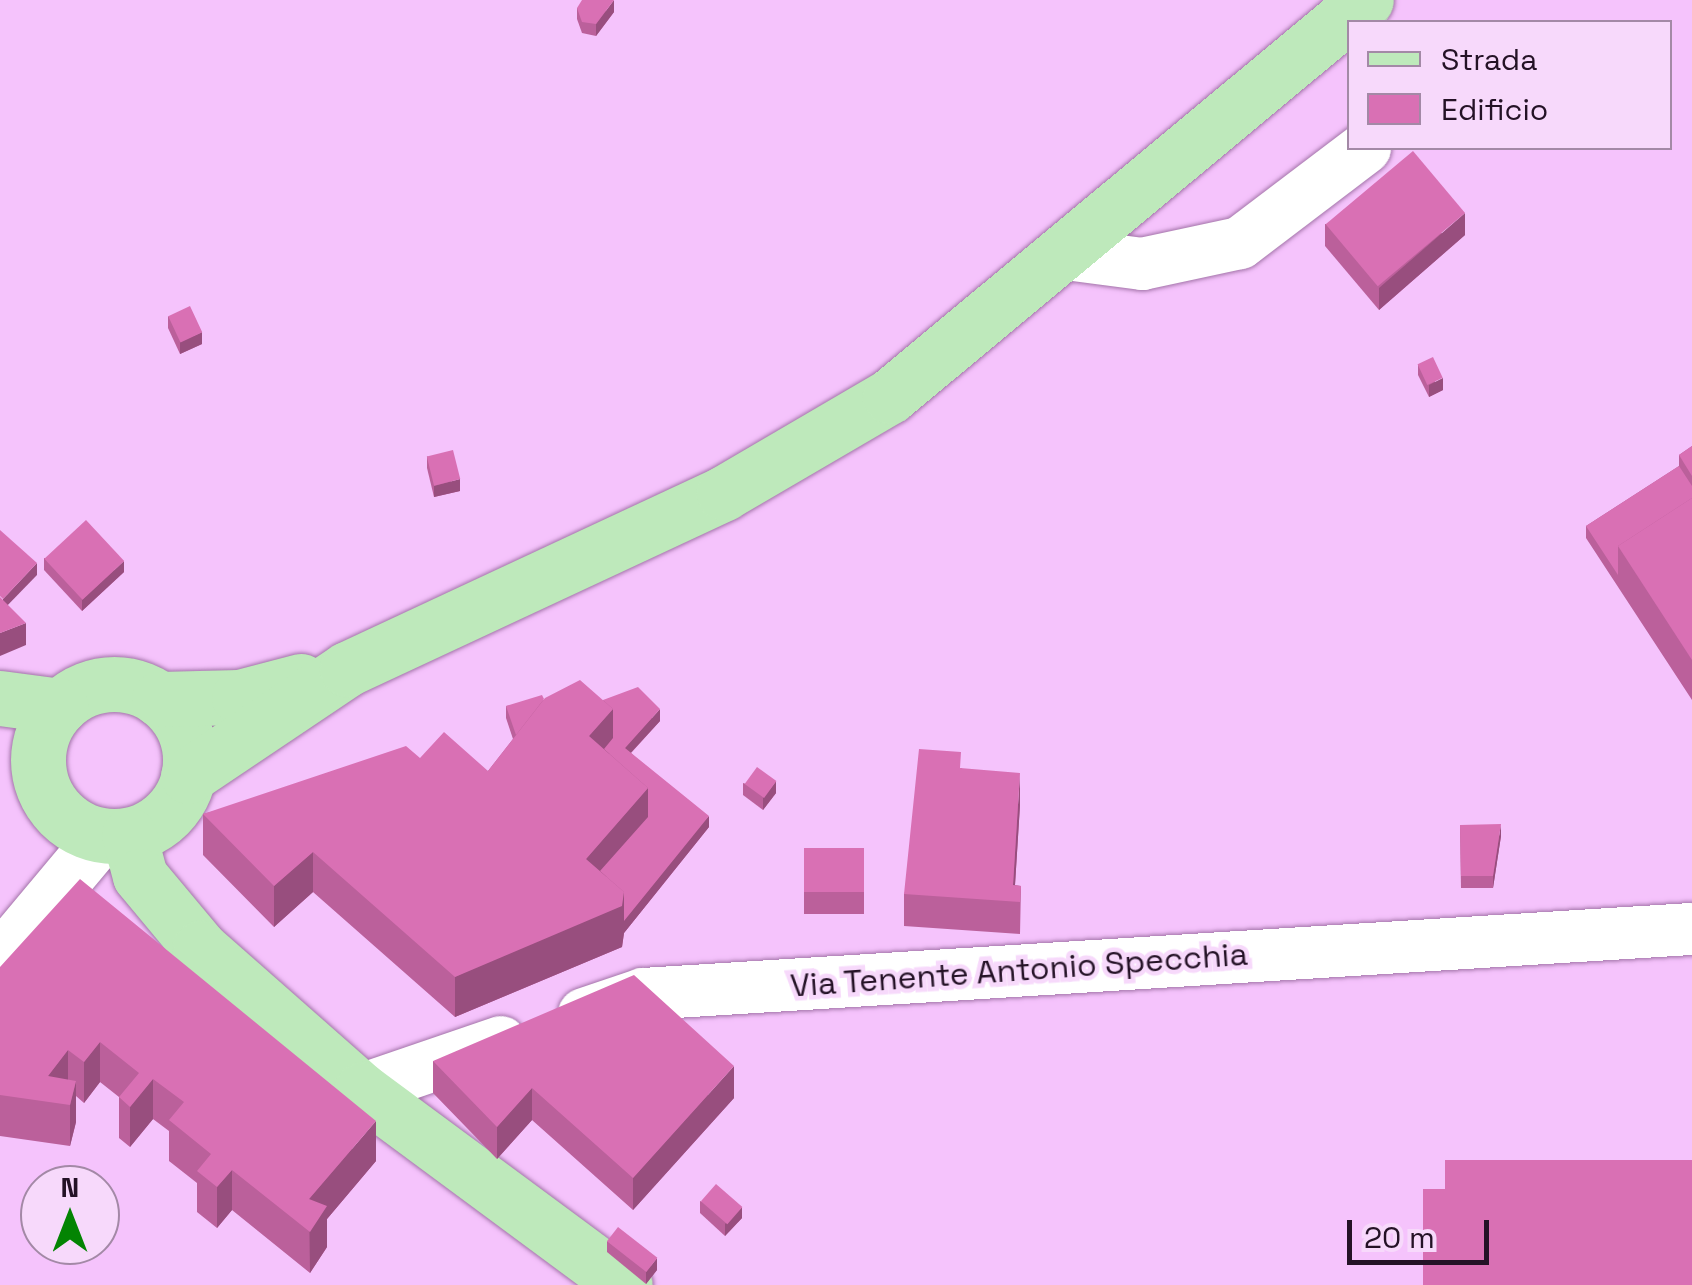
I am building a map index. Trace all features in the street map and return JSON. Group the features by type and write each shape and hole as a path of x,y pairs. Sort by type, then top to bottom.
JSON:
{"main road":[{"path":"0,698 60,706 110,684 160,699 239,697 347,669 740,483 890,396 1347,21"},
{"path":"60,706 20,774 72,824 146,816 347,669"},
{"path":"146,816 188,741 160,699"},
{"path":"146,816 200,948 361,1090 626,1285"}],"street":[{"path":"1066,254 1142,264 1240,243 1362,150"},
{"path":"0,959 146,816"},
{"name":"Via Tenente Antonio Specchia","path":"361,1090 643,994 1692,929"}],"building":[{"path":"582,0 614,0 596,24 582,22 577,8"},
{"path":"1413,151 1465,213 1378,286 1326,224"},
{"path":"190,306 202,332 181,342 168,316"},
{"path":"1433,357 1443,378 1427,385 1418,364"},
{"path":"1692,446 1692,476 1679,455"},
{"path":"453,450 460,479 434,486 427,457"},
{"path":"1679,466 1692,486 1692,498 1618,546 1618,575 1586,526"},
{"path":"1692,498 1692,660 1618,546"},
{"path":"86,520 124,561 83,600 44,559"},
{"path":"0,530 37,563 3,599 0,596"},
{"path":"0,597 26,623 0,633"},
{"path":"580,680 613,709 589,736 648,788 586,859 624,892 622,906 455,977 313,852 274,886 203,814 406,746 420,758 444,732 488,771 545,698"},
{"path":"638,687 660,709 625,748 709,816 624,921 624,892 600,871 648,817 648,788 604,749 613,738 613,709 603,700"},
{"path":"542,695 544,699 516,735 506,706"},
{"path":"919,749 961,752 960,768 1020,773 1013,885 1021,886 1020,902 904,894"},
{"path":"757,767 776,781 764,798 745,784"},
{"path":"1501,824 1493,876 1461,876 1460,825"},
{"path":"804,848 864,848 864,892 804,892"},
{"path":"80,879 376,1121 309,1199 327,1206 310,1232 232,1170 217,1187 197,1171 211,1154 169,1120 184,1102 153,1079 130,1107 119,1097 139,1073 100,1042 84,1062 68,1050 48,1076 76,1081 70,1105 0,1095 0,967"},
{"path":"634,975 734,1066 633,1178 532,1088 497,1127 433,1061"},
{"path":"1445,1160 1692,1160 1692,1189 1445,1189"},
{"path":"716,1184 742,1207 727,1224 701,1201"},
{"path":"1423,1189 1692,1189 1692,1285 1423,1285"},
{"path":"618,1227 657,1258 646,1272 607,1241"}]}
